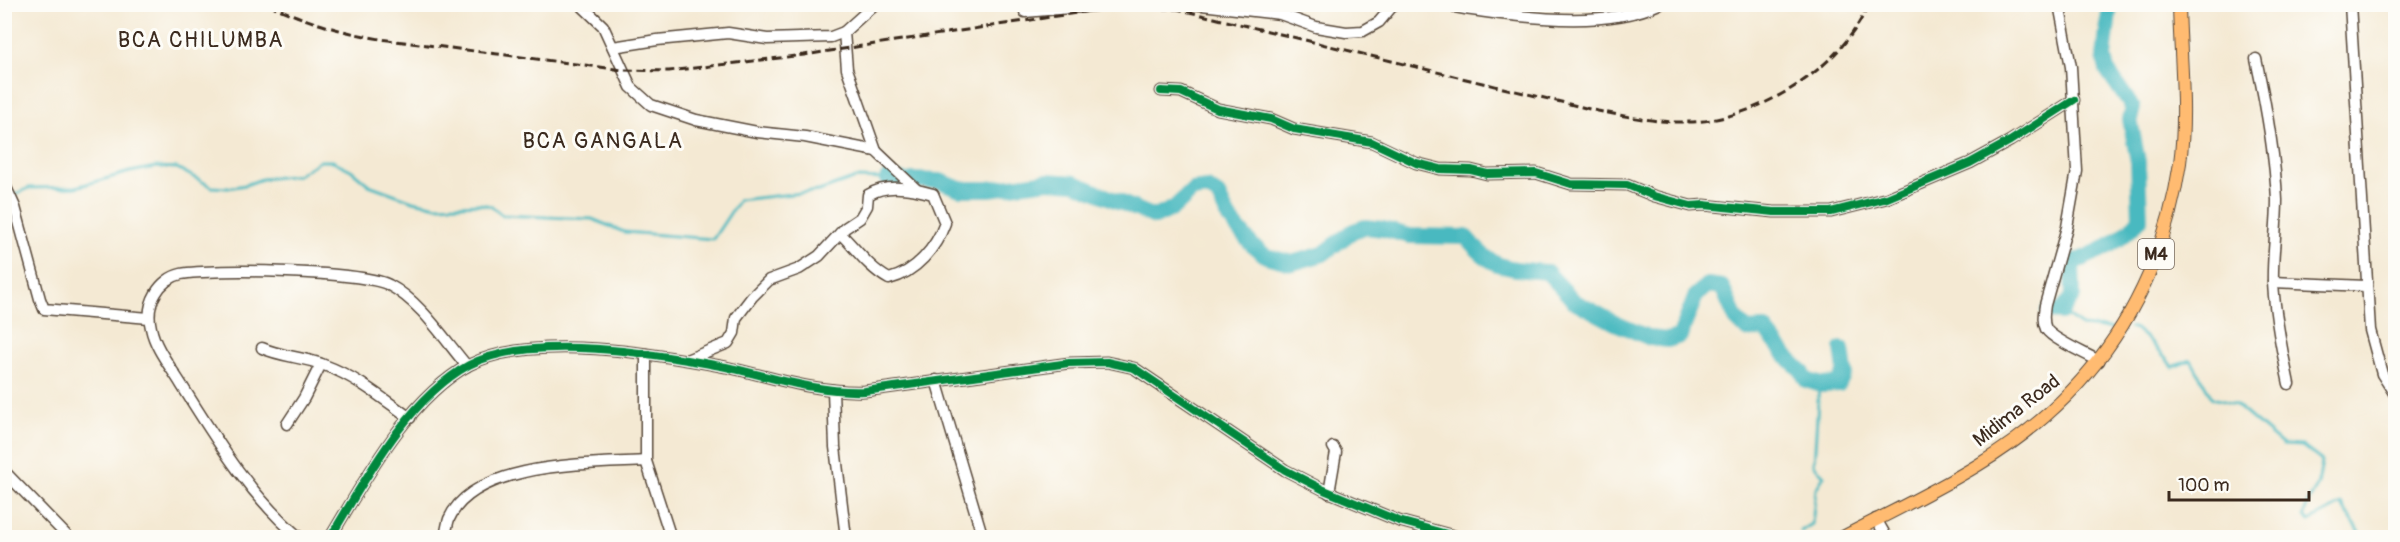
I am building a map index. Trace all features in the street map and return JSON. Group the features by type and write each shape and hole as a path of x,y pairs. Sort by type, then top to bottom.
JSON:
{"main road":[{"name":"Midima Road","path":"1842,537 1853,534 1876,519 1961,475 2022,435 2050,414 2099,361 2118,334 2146,280 2172,200 2180,162 2183,127 2179,4"}],"street":[{"path":"580,4 603,26 631,87 651,105 746,130 805,137 876,151"},
{"path":"614,47 728,33 767,39 831,38 844,33 875,4"},
{"path":"1025,12 1114,4"},
{"path":"1193,4 1280,14 1316,27 1346,32 1363,31 1378,22 1394,4"},
{"path":"1445,4 1538,19 1589,19 1647,10 1659,4"},
{"path":"2059,4 2066,34 2074,100 2077,171 2073,201 2043,318 2046,329 2054,336 2099,361"},
{"path":"2350,4 2370,330 2382,374 2396,396"},
{"path":"844,33 847,69 876,151 916,189"},
{"path":"2256,59 2271,134 2277,202 2273,282 2275,307 2289,384"},
{"path":"1161,91 1181,92 1218,109 1271,119 1294,129 1372,142 1416,164 1440,169 1471,170 1486,174 1536,173 1571,184 1627,185 1654,196 1691,206 1704,205 1774,212 1831,212 1887,198 1970,163 2010,141 2074,100"},
{"path":"4,96 4,120"},
{"path":"4,183 15,207 44,309 149,318"},
{"path":"686,360 705,355 728,343 734,333 736,318 752,297 769,280 809,263 840,233 860,218 867,206 868,195 877,189 889,187 905,190 916,189 933,194 945,223 941,235 926,255 908,272 889,279 882,275 840,233"},
{"path":"300,537 267,505 213,436 155,340 149,318 151,303 156,292 170,278 179,274 243,272 366,278 389,285 403,294 421,311 467,366"},
{"path":"2273,282 2367,286"},
{"path":"262,348 321,364 354,377 410,418"},
{"path":"330,537 378,459 434,392 467,366 493,356 555,348 590,348 646,354 833,390 865,392 936,380 1069,363 1121,364 1154,380 1285,470 1329,493 1399,521 1462,537"},
{"path":"646,354 646,461 671,537"},
{"path":"287,424 304,398 321,364"},
{"path":"936,380 982,537"},
{"path":"833,390 835,447 846,537"},
{"path":"1329,493 1336,453 1333,447"},
{"path":"445,537 449,520 466,498 510,475 554,466 646,461"},
{"path":"4,471 69,537"},
{"path":"1876,519 1887,537"}],"waterway":[{"path":"2048,311 2061,312 2073,296 2072,263 2117,240 2140,219 2138,162 2130,119 2133,108 2107,70 2104,57 2110,4"},
{"path":"4,199 29,188 76,187 156,167 177,168 212,187 228,188 262,179 298,175 320,161 333,161 351,170 369,185 413,201 437,206 480,204 491,206 502,215 592,219 624,232 713,239 739,200 819,191 856,178 887,179"},
{"path":"887,179 903,180"},
{"path":"912,180 940,181 960,189 989,189 1048,181 1075,183 1155,217 1174,208 1193,190 1207,188 1218,195 1229,218 1252,245 1266,256 1292,263 1323,254 1353,231 1365,227 1410,236 1466,237 1493,262 1511,268 1547,272 1574,301 1615,323 1650,338 1668,340 1680,336 1696,295 1708,285 1722,287 1736,319 1747,330 1765,329 1787,357 1802,371 1806,380 1822,385 1839,384 1845,371 1842,349"},
{"path":"2061,312 2082,326 2112,329"},
{"path":"2130,328 2134,328 2151,342 2173,367 2191,360 2212,398 2235,404 2283,445 2302,446 2322,461 2318,485 2307,504 2304,516 2309,521 2341,504 2364,538"},
{"path":"1801,531 1812,524 1816,489 1824,476 1814,465 1819,384"}],"railway":[{"path":"268,4 323,25 380,39 623,70 669,71 804,55 1096,10 1177,9 1598,111 1666,122 1712,120 1758,106 1781,95 1822,66 1839,50 1855,29 1869,4"}],"cycle path":[{"path":"1161,91 1181,92 1218,109 1271,119 1294,129 1372,142 1416,163 1440,169 1471,170 1487,174 1536,173 1571,184 1627,185 1654,196 1691,206 1704,205 1774,212 1831,212 1887,198 1970,163 2010,141 2074,100"},
{"path":"330,538 373,466 407,419 447,380 469,365 496,355 560,348 596,349 666,357 726,367 812,387 847,391 865,391 1069,363 1107,362 1134,368 1285,470 1324,490 1399,521 1462,538"}],"district":[{"name":"BCA CHILUMBA","path":"201,39"},
{"name":"BCA GANGALA","path":"603,140"}]}
